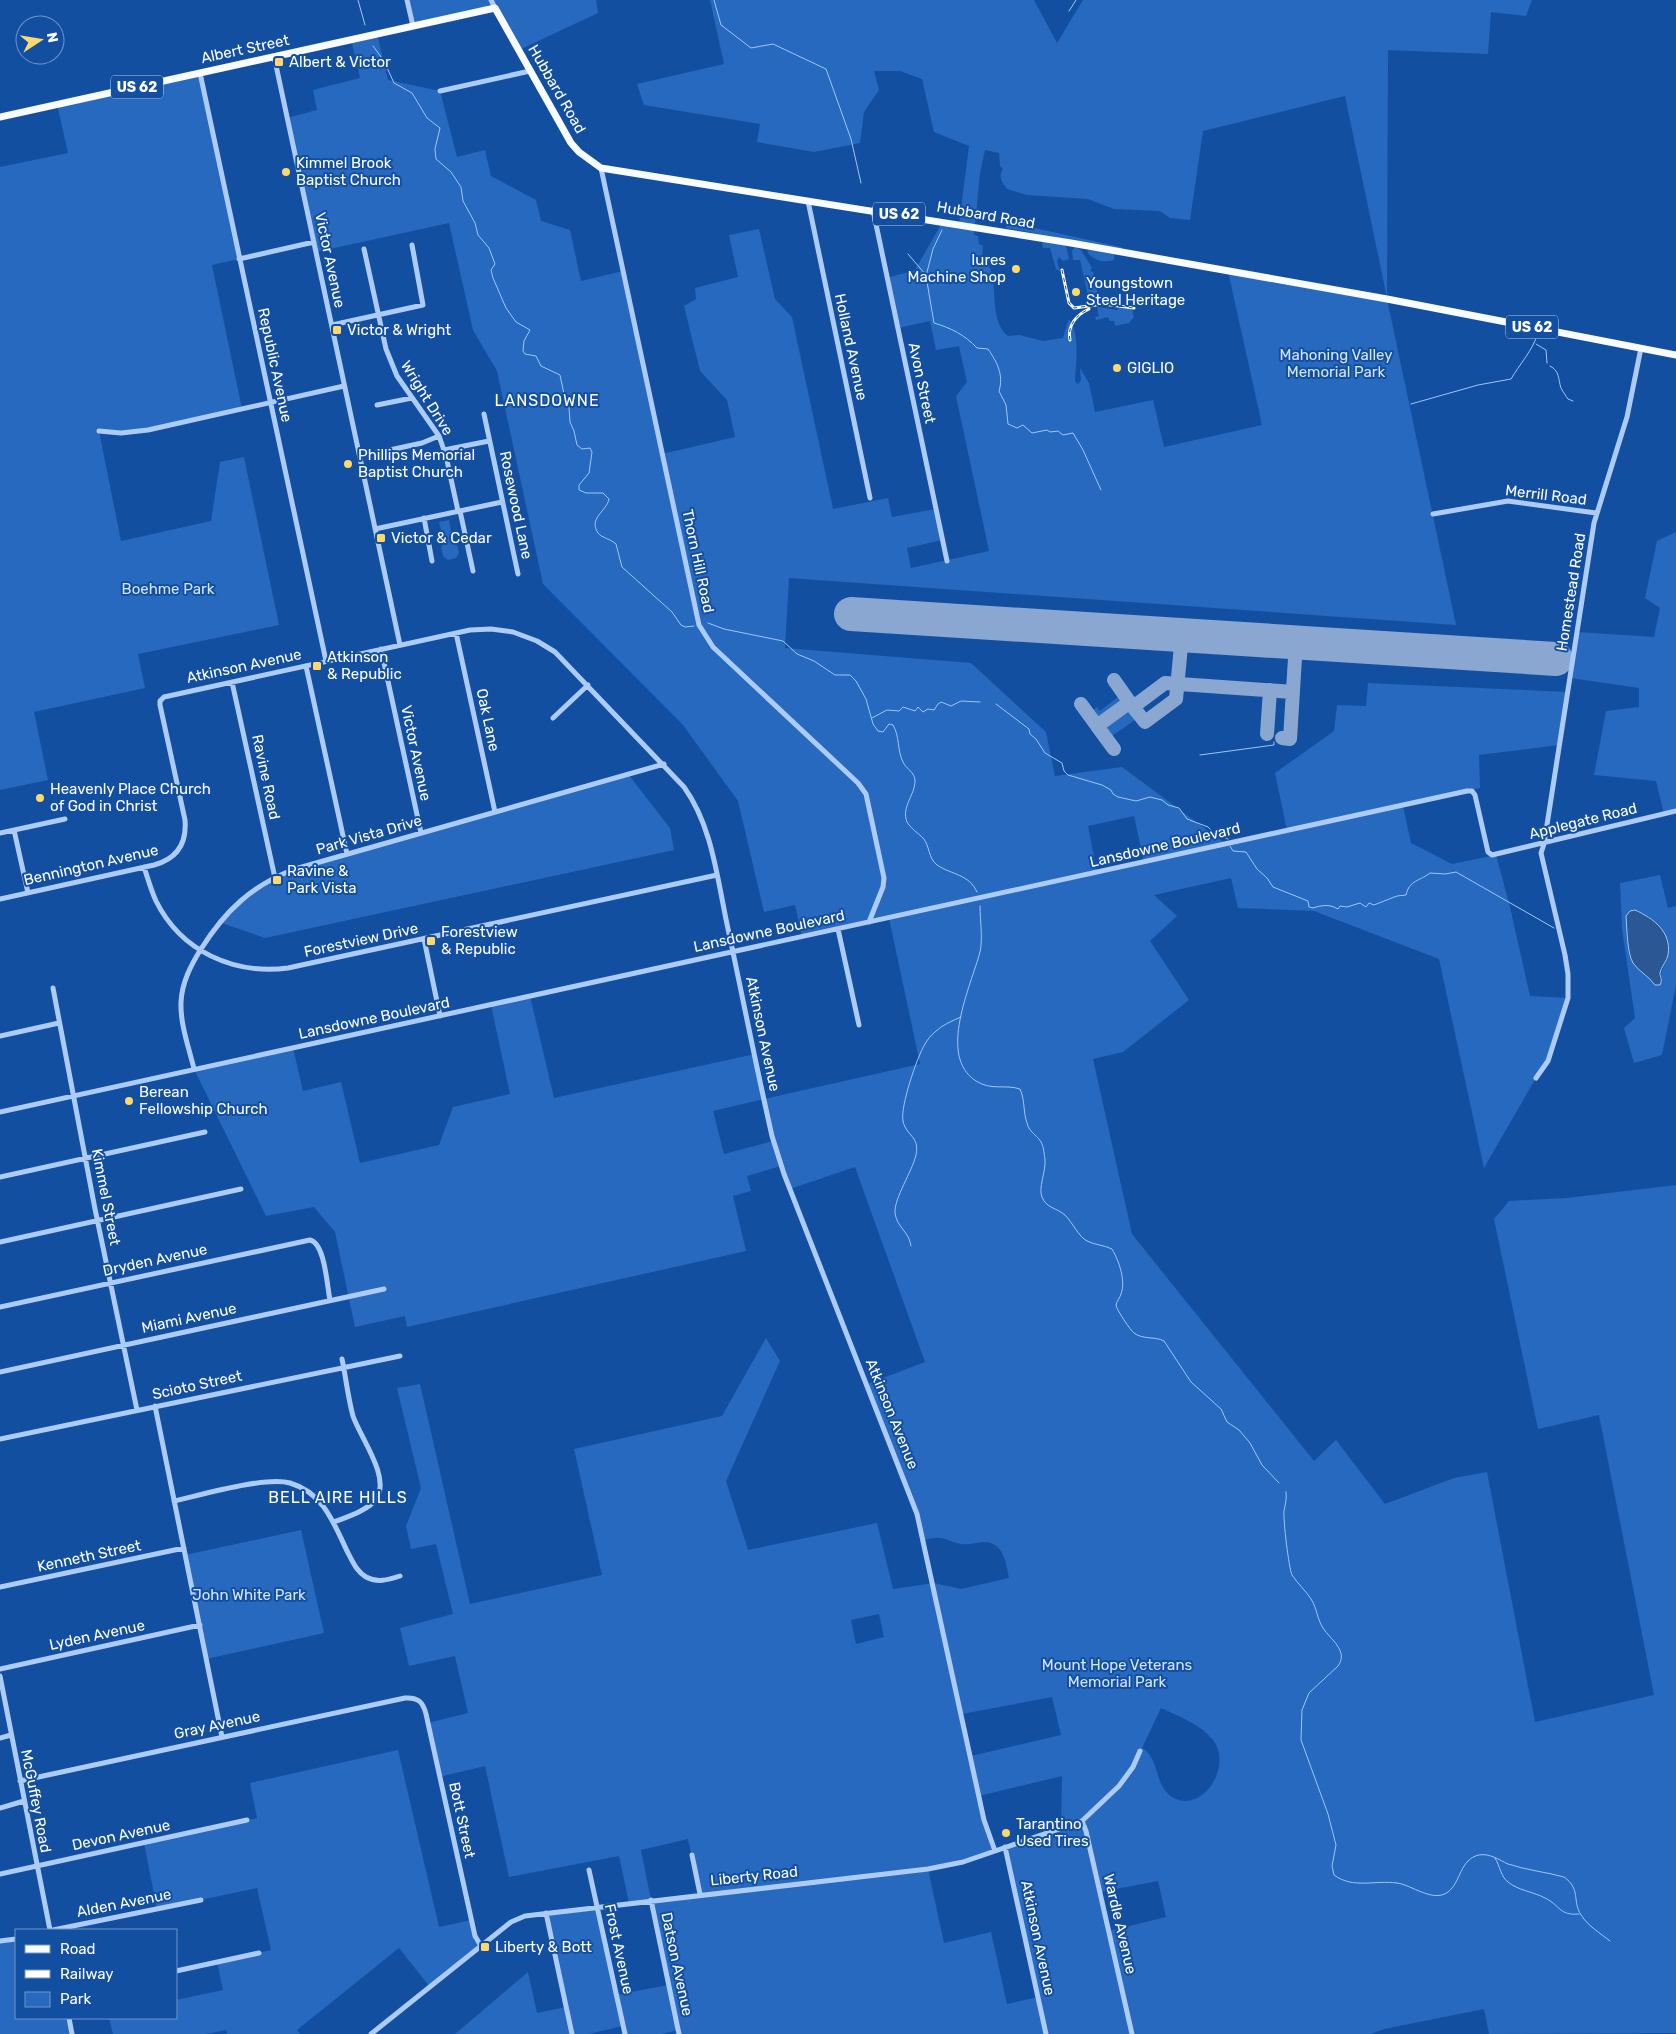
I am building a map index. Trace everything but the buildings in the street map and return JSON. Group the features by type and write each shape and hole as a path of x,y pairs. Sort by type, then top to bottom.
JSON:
{"main road":[{"name":"Albert Street","path":"0,117 495,8"},
{"name":"Hubbard Road","path":"495,8 571,142 585,157 601,168 873,210 1388,299 1641,348"},
{"name":"US 62","path":"1641,348 1676,355"}],"street":[{"path":"408,0 413,26"},
{"name":"Hubbard Road","path":"491,0 495,8"},
{"name":"Victor Avenue","path":"274,56 400,645"},
{"path":"440,91 530,71"},
{"name":"Republic Avenue","path":"200,73 326,661"},
{"name":"Thorn Hill Road","path":"601,168 699,625 714,646 858,783 866,794 884,878 883,887 869,922"},
{"name":"Holland Avenue","path":"808,201 870,498"},
{"name":"Avon Street","path":"873,210 947,561"},
{"path":"240,259 314,242"},
{"path":"332,325 423,305 412,245"},
{"name":"Wright Drive","path":"364,249 378,315 391,363 412,398 439,436 444,450 473,571"},
{"name":"Homestead Road","path":"1536,1078 1548,1061 1568,998 1568,974 1541,852 1544,844 1596,513 1627,417 1641,348"},
{"path":"99,431 121,433 148,430 344,386"},
{"path":"377,405 412,398"},
{"name":"Rosewood Lane","path":"484,414 518,574"},
{"path":"376,453 439,436"},
{"name":"Rosewood Lane","path":"444,450 489,441"},
{"name":"Merrill Road","path":"1433,514 1508,501 1596,513"},
{"path":"375,529 502,502"},
{"path":"424,518 432,561"},
{"name":"Atkinson Avenue","path":"161,699 456,633 491,629 513,632 525,636 555,652 684,787 698,808 706,828 768,1121 777,1155 922,1528 984,1820 995,1851"},
{"name":"Oak Lane","path":"456,633 495,812"},
{"name":"Victor Avenue","path":"381,649 421,833"},
{"path":"306,666 347,854"},
{"name":"Ravine Road","path":"232,682 275,878"},
{"path":"553,718 588,685"},
{"name":"Bennington Avenue","path":"0,899 163,863 171,858 182,846 185,835 185,820 160,705 161,699"},
{"name":"Park Vista Drive","path":"194,1070 181,1002 187,974 200,950 219,922 235,904 253,889 295,869 664,764"},
{"name":"Lansdowne Boulevard","path":"0,1112 1471,791 1475,795 1488,852 1496,855"},
{"name":"Applegate Road","path":"1496,855 1676,811"},
{"path":"0,833 65,819"},
{"path":"14,830 28,893"},
{"name":"Forestview Drive","path":"144,868 152,892 165,916 181,935 200,950 230,964 252,969 275,970 716,875"},
{"path":"838,929 859,1025"},
{"path":"424,939 440,1016"},
{"name":"Kimmel Street","path":"53,988 137,1410"},
{"path":"0,1036 59,1023"},
{"path":"0,1177 205,1132"},
{"path":"0,1242 241,1189"},
{"name":"Dryden Avenue","path":"0,1307 310,1240 315,1242 322,1253 330,1300"},
{"name":"Miami Avenue","path":"0,1372 384,1289"},
{"name":"Scioto Street","path":"0,1439 400,1356"},
{"path":"334,1522 372,1504 378,1496 380,1489 375,1463 353,1415 342,1359"},
{"path":"155,1406 222,1737"},
{"path":"174,1501 265,1482 286,1482 306,1489 318,1498 334,1522 353,1562 364,1576 379,1580 400,1576"},
{"name":"Kenneth Street","path":"0,1588 184,1548"},
{"name":"Lyden Avenue","path":"0,1669 200,1625"},
{"name":"McGuffey Road","path":"0,1676 10,1736 51,1929"},
{"name":"Gray Avenue","path":"20,1781 405,1698 411,1697 420,1700"},
{"name":"Bott Street","path":"420,1700 426,1714 475,1936 481,1946"},
{"path":"0,1738 10,1736"},
{"name":"Liberty Road","path":"371,2034 514,1920 526,1916 597,1906 928,1869 963,1862 1082,1820 1121,1784 1140,1751"},
{"path":"0,1808 24,1801"},
{"name":"Devon Avenue","path":"0,1874 247,1820"},
{"name":"Wardle Avenue","path":"1082,1820 1132,2034"},
{"name":"Atkinson Avenue","path":"1006,1847 1046,2034"},
{"path":"692,1855 700,1894"},
{"name":"Frost Avenue","path":"589,1870 625,2034"},
{"name":"Alden Avenue","path":"56,1929 201,1900"},
{"name":"Datson Avenue","path":"651,1900 679,2034"},
{"path":"546,1913 572,2034"},
{"path":"0,1941 15,1939"},
{"path":"178,1971 259,1953"},
{"path":"69,2019 72,2034"}],"green space":[{"path":"407,0 596,0 598,13 519,50 495,8 413,26"},
{"path":"710,0 1034,0 1057,43 1083,0 1532,0 1526,16 1491,12 1488,54 1388,50 1387,299 1456,625 789,578 785,648 971,663 1046,732 1055,776 1122,767 1226,844 1287,830 1275,773 1334,731 1337,705 1366,706 1368,683 1568,692 1559,745 1479,755 1480,788 1403,806 1411,843 1452,864 1496,855 1530,996 1568,998 1548,1061 1533,1083 1484,1168 1439,959 1314,911 1238,908 1231,878 1154,895 1177,916 1150,941 1189,1000 1123,1052 1093,1059 1132,1234 1314,1461 1336,1440 1385,1504 1454,1478 1487,1472 1535,1722 1654,1695 1599,1415 1538,1429 1494,1219 1509,1201 1567,1198 1676,1185 1676,2033 1489,2034 1484,2009 1384,2029 1371,2034 679,2034 678,2030 662,2034 625,2034 623,2026 588,2034 455,2034 528,1972 537,2013 566,2007 546,1913 597,1906 616,1995 668,1985 651,1900 629,1903 619,1856 509,1877 485,1766 439,1777 428,1723 468,1713 455,1656 409,1666 400,1628 453,1614 436,1544 411,1549 406,1526 421,1488 397,1388 420,1384 470,1604 602,1575 574,1449 722,1416 766,1338 780,1361 726,1481 748,1550 877,1523 893,1589 934,1583 961,1589 1009,1578 1005,1559 999,1548 995,1545 982,1542 962,1544 941,1538 924,1540 867,1384 925,1362 855,1167 790,1189 781,1166 747,1176 751,1191 733,1196 746,1251 407,1327 405,1316 355,1327 335,1232 314,1207 266,1216 194,1069 293,1048 303,1091 341,1082 360,1163 439,1145 453,1107 510,1094 491,1005 530,996 554,1098 755,1054 764,1099 920,1064 889,918 802,937 795,905 764,912 738,801 683,725 543,584 497,371 473,330 449,223 316,252 287,118 317,110 313,90 360,78 351,39 377,34 388,80 440,91 457,157 485,150 491,176 536,200 541,221 570,230 581,281 623,271 662,454 735,437 727,400 700,371 684,306 696,299 695,288 738,277 729,235 759,229 775,299 792,317 833,509 888,498 892,517 936,509 942,540 907,548 911,568 989,551 956,396 967,382 959,346 936,350 930,321 898,328 887,278 915,270 943,221 959,224 969,146 934,132 922,79 900,71 874,71 879,90 864,112 860,143 814,152 757,142 760,124 644,105 637,84 724,64","holes":["1345,96 1387,298 1228,271 1262,425 1164,447 1153,400 1095,412 1089,383 1080,368 1081,380 1078,384 1075,381 1076,340 1075,332 1069,319 1063,338 1043,341 1019,335 1008,336 1002,330 996,313 994,285 990,268 982,259 983,246 979,244 978,236 974,235 980,173 985,150 999,153 1000,166 1003,169 1001,179 1007,189 1027,195 1088,199 1114,209 1160,211 1170,218 1190,220 1203,131","1134,816 1144,862 1097,872 1088,826","764,1099 773,1141 724,1154 713,1111","879,1614 884,1637 856,1644 851,1620","1052,1697 1061,1735 971,1756 962,1714","1161,1708 1196,1725 1208,1734 1218,1751 1217,1774 1212,1784 1195,1799 1185,1801 1174,1798 1163,1787 1148,1753 1142,1748","1062,1776 1061,1828 1005,1847 1038,1997 1007,2004 991,1932 944,1943 928,1869 995,1851 979,1796","688,1839 700,1894 651,1900 641,1850","1158,1881 1166,1917 1109,1931 1100,1892"]},
{"name":"Boehme Park","path":"200,73 239,259 212,265 242,409 148,430 99,431 121,541 211,521 220,462 244,457 279,625 138,654 145,688 34,712 48,780 0,790 0,167 68,153 57,104"},
{"path":"1012,223 1123,249 1006,228 1006,224"},
{"path":"1042,242 1066,246 1069,259 1063,261 1059,257 1057,261 1060,271 1056,269 1050,248 1043,248"},
{"path":"1075,247 1081,250 1092,268 1090,271 1093,272 1098,295 1111,298 1112,300 1088,296 1080,260 1073,260 1072,251"},
{"path":"1088,250 1114,254 1114,260 1097,260 1088,253"},
{"path":"1099,307 1117,310 1121,307 1132,309 1134,317 1129,323 1115,326 1114,321 1110,321 1108,317 1096,320 1095,317 1099,316 1097,309"},
{"path":"449,520 453,541 457,544 459,553 456,558 448,560 443,556 441,547 444,543 439,522"},
{"path":"1676,532 1676,811 1664,814 1656,781 1594,775 1606,711 1639,707 1639,688 1570,678 1577,632 1654,637 1660,608 1645,598 1657,541"},
{"path":"1118,697 1122,702 1099,719 1092,711 1097,707 1100,711"},
{"path":"1129,709 1135,720 1109,738 1103,728"},
{"path":"628,774 670,828 674,850 265,938 219,922 235,904 283,874"},
{"path":"1660,875 1668,908 1676,906 1676,985 1662,1055 1634,1063 1624,1028 1635,1018 1622,929 1620,883","holes":["1648,916 1665,936 1668,948 1662,980 1655,985 1649,977"]},
{"name":"John White Park","path":"301,1530 324,1633 206,1659 185,1555"},
{"path":"398,1750 439,1927 471,1920 481,1946 430,1987 399,1948 297,2030 300,2034 227,2034 226,2030 206,2034 113,2034 109,2019 178,2019 178,2000 223,1990 217,1962 271,1950 257,1888 157,1909 144,1843 257,1818 250,1783"},
{"path":"15,1939 15,2019 69,2019 72,2034 0,2034 0,1941"}],"shaded area":[{"path":"1635,910 1648,917 1660,927 1667,939 1668,955 1660,973 1660,985 1655,985 1635,966 1631,959 1626,916 1630,911"}],"waterway":[{"path":"358,0 365,25"},
{"path":"714,0 721,25 751,48 773,44 826,69 851,139 861,183"},
{"path":"1069,11 1076,0"},
{"path":"373,46 384,61 394,83 412,93 427,118 440,128 435,149 436,159 451,172 461,187 463,201 475,223 478,235 489,248 495,264 491,270 506,308 516,322 530,330 524,341 523,351 525,354 536,356 541,366 560,375 577,445 582,449 590,448 592,452 589,473 579,485 579,490 586,493 603,493 609,499 595,523 598,533 616,544 622,567 672,612 681,625 685,627 694,626"},
{"path":"942,230 933,249 926,276 934,323 957,332 977,348 988,349 999,369 1001,380 999,391 1006,405 1008,424 1017,428 1023,425 1032,433 1047,430 1050,432 1058,431 1063,435 1073,433 1101,490"},
{"path":"908,254 926,275"},
{"path":"1411,404 1478,385 1511,379 1529,352 1537,335"},
{"path":"1536,344 1546,350 1547,363"},
{"path":"1550,366 1557,373 1564,394 1573,401"},
{"path":"708,623 724,629 783,641 797,654 814,661 835,675 850,675 856,681 866,699 873,724 878,731 883,732 889,724 893,725 897,734 901,757 915,778 906,811 907,822 923,838 934,862 965,878 974,886 977,892"},
{"path":"872,718 887,710 899,711 903,707 915,711 918,707 923,712 928,709 934,710 941,702 951,706 961,701 980,702"},
{"path":"996,704 1029,729 1030,734 1036,739 1045,753 1062,763 1064,771 1068,775 1102,785 1118,797 1136,801 1150,797 1162,800 1168,805 1179,808 1187,819 1208,827 1214,833 1228,839"},
{"path":"1200,755 1274,745 1274,742"},
{"path":"1230,846 1233,851 1246,852 1257,869 1273,887 1308,901 1309,907 1329,906 1338,909 1340,906 1347,907 1360,903 1366,907 1369,903 1374,905 1397,896 1406,895 1407,890 1412,884 1430,873 1445,874 1456,872 1554,928"},
{"path":"980,906 981,947 964,1001 958,1038 959,1055 965,1070 982,1084 993,1087 1020,1089 1028,1126 1041,1141 1043,1147 1045,1164 1041,1193 1044,1201 1065,1215 1084,1239 1112,1249 1119,1265 1123,1283 1116,1305 1127,1324 1138,1335 1164,1341 1191,1382 1221,1409 1227,1422 1239,1430 1250,1443 1262,1465 1279,1483"},
{"path":"911,1246 895,1213 897,1200 914,1162 917,1149 903,1121 904,1105 914,1070 927,1041 941,1027 961,1017"},
{"path":"1286,1492 1284,1524 1292,1575 1311,1599 1321,1625 1337,1645 1341,1655 1341,1661 1338,1666 1309,1693 1302,1710 1301,1740 1328,1814 1336,1845 1332,1866 1334,1875 1356,1883 1388,1882 1403,1884 1436,1896 1442,1895 1452,1888 1468,1861 1479,1855 1487,1855 1508,1864 1564,1877 1573,1886 1578,1910 1581,1915 1591,1926 1610,1941"},
{"path":"1495,1858 1504,1877 1512,1885 1545,1898 1563,1912 1579,1914"}],"taxiway":[{"path":"1133,707 1145,722 1176,699 1182,635"},
{"path":"1282,738 1290,739 1296,642"},
{"path":"1114,680 1133,707 1165,683 1293,692"},
{"path":"1267,734 1270,690"},
{"path":"1081,704 1097,726 1130,702"},
{"path":"1097,726 1114,749"}],"runway":[{"path":"851,614 1556,659"}],"railway":[{"path":"1062,270 1069,303 1074,308 1103,304 1134,308"},
{"path":"1070,340 1071,326 1080,314 1089,309"}],"place":[{"name":"Albert & Victor","path":"279,62"},
{"name":"Kimmel Brook Baptist Church","path":"286,172"},
{"name":"Iures Machine Shop","path":"1016,269"},
{"name":"Youngstown Steel Heritage","path":"1076,292"},
{"name":"Victor & Wright","path":"337,330"},
{"name":"GIGLIO","path":"1117,368"},
{"name":"Phillips Memorial Baptist Church","path":"348,464"},
{"name":"Victor & Cedar","path":"381,538"},
{"name":"Atkinson & Republic","path":"317,666"},
{"name":"Heavenly Place Church of God in Christ","path":"40,798"},
{"name":"Ravine & Park Vista","path":"277,880"},
{"name":"Forestview & Republic","path":"431,941"},
{"name":"Berean Fellowship Church","path":"129,1101"},
{"name":"Tarantino Used Tires","path":"1006,1833"},
{"name":"Liberty & Bott","path":"485,1947"}],"district":[{"name":"LANSDOWNE","path":"547,400"},
{"name":"BELL AIRE HILLS","path":"338,1497"}],"park label":[{"name":"Mahoning Valley Memorial Park","path":"1336,364"},
{"name":"Mount Hope Veterans Memorial Park","path":"1117,1674"}]}
